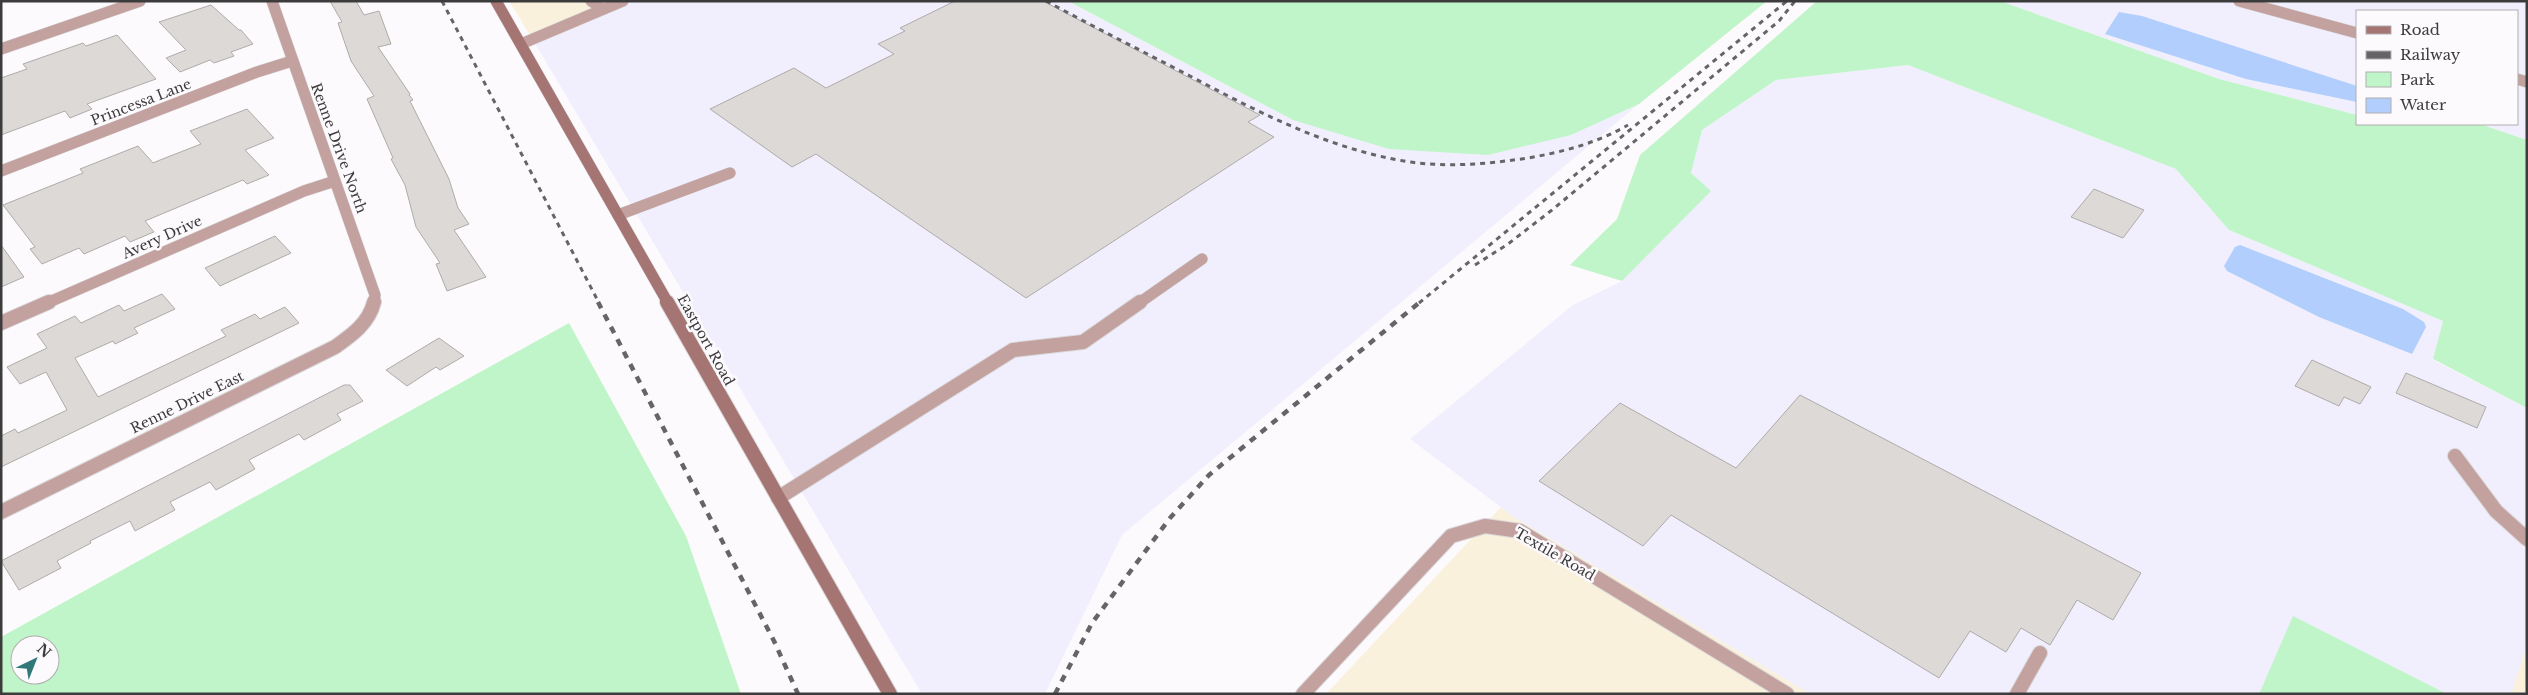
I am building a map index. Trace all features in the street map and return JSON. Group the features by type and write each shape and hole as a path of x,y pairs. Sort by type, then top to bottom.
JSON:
{"street":[{"path":"1,49 140,1"},
{"name":"Renne Drive North","path":"272,1 375,295 374,306"},
{"name":"Eastport Road","path":"496,1 890,694"},
{"path":"591,1 604,10"},
{"path":"521,44 623,1"},
{"path":"2239,1 2356,33"},
{"name":"Princessa Lane","path":"1,171 257,72 292,61"},
{"path":"618,215 730,173"},
{"name":"Avery Drive","path":"1,323 304,191 335,181"},
{"path":"778,498 1013,350 1083,342 1202,259"},
{"name":"Renne Drive East","path":"1,512 335,346 356,332 370,318 374,306"},
{"path":"2455,456 2491,508 2510,527 2527,539"},
{"name":"Textile Road","path":"1303,694 1451,536 1469,527 1484,524 1520,531 1787,694"},
{"path":"2017,694 2040,653"}],"shaded area":[{"path":"509,1 612,1 530,35"},
{"path":"612,1 1068,1 1293,120 1571,135 1639,104 1122,535 1045,694 922,694 530,35"},
{"path":"2000,1 2527,1 2527,140 2483,125 2518,125 2518,10 2356,10 2356,115 2219,79"},
{"path":"1908,65 2176,169 2229,230 2443,321 2433,360 2527,408 2527,646 2511,694 2447,694 2294,617 2259,694 1810,694 1514,517 1410,439 1573,305 1622,281 1710,191 1691,173 1702,130 1776,80"},
{"path":"1501,507 1514,517 1810,694 1326,694"},
{"path":"2527,646 2527,694 2511,694"}],"green space":[{"path":"1068,1 1767,1 1639,104 1571,135 1488,155 1389,149 1293,120"},
{"path":"1817,1 2000,1 2219,79 2356,115 2356,125 2483,125 2527,140 2527,408 2433,359 2443,321 2229,230 2176,169 1908,65 1776,80 1702,130 1691,173 1711,191 1622,281 1570,265 1617,219 1640,155"},
{"path":"569,323 686,536 741,694 1,694 1,637"},
{"path":"2293,616 2447,694 2259,694"}],"water":[{"path":"2119,12 2142,16 2356,86 2356,102 2246,79 2105,34"},
{"path":"2240,245 2403,309 2424,322 2426,327 2412,354 2319,317 2227,271 2224,266 2235,247"}],"building":[{"path":"330,1 356,1 364,15 379,11 391,44 378,47 413,100 410,101 449,179 458,208 469,224 454,230 486,277 447,291 436,264 440,263 416,227 405,185 391,159 393,158 367,99 374,96 351,61 338,23 342,22"},
{"path":"955,1 1043,1 1260,115 1248,122 1274,137 1026,298 816,154 792,167 710,109 794,68 826,88 894,54 878,44 905,31 900,28"},
{"path":"211,5 241,30 253,44 231,52 234,56 214,63 210,60 180,72 166,58 186,50 159,22"},
{"path":"117,35 156,79 87,104 92,109 70,118 65,111 1,135 1,78 27,69 23,64 83,43 86,46"},
{"path":"247,109 274,138 245,150 269,175 247,184 243,180 145,221 154,232 130,242 125,236 84,254 79,248 42,264 30,249 35,247 3,205 83,173 80,169 138,146 153,163 201,144 190,131"},
{"path":"2094,189 2144,210 2123,238 2071,217"},
{"path":"275,236 291,253 220,286 205,268"},
{"path":"1,245 24,277 1,287"},
{"path":"162,294 175,309 134,328 138,333 115,344 113,341 75,358 98,397 226,336 221,330 255,314 260,319 285,307 299,323 1,467 1,436 15,429 18,433 67,410 46,372 20,384 7,367 47,348 37,334 75,316 81,323 119,305 124,311"},
{"path":"439,338 464,356 440,370 436,367 407,386 386,370"},
{"path":"2312,360 2371,387 2360,404 2344,397 2339,406 2295,386"},
{"path":"2406,373 2486,407 2477,428 2396,393"},
{"path":"344,385 350,385 363,401 337,414 341,420 304,440 299,434 249,460 255,469 216,490 210,482 170,502 175,510 135,531 130,521 90,541 91,543 57,561 61,568 19,590 1,561"},
{"path":"1800,395 2141,573 2113,620 2077,600 2050,645 2021,628 2006,652 1970,631 1939,678 1671,515 1643,546 1539,481 1620,403 1736,468"}],"railway":[{"path":"442,1 599,303"},
{"path":"1046,1 1267,115 1320,138 1375,155 1404,161 1435,164 1466,164 1513,160 1567,150 1604,137 1628,125"},
{"path":"1419,303 1787,1"},
{"path":"1475,265 1508,244 1552,210 1779,21 1795,1"},
{"path":"598,302 774,641 798,694"},
{"path":"1055,694 1092,623 1170,518 1209,475 1420,302"}]}
